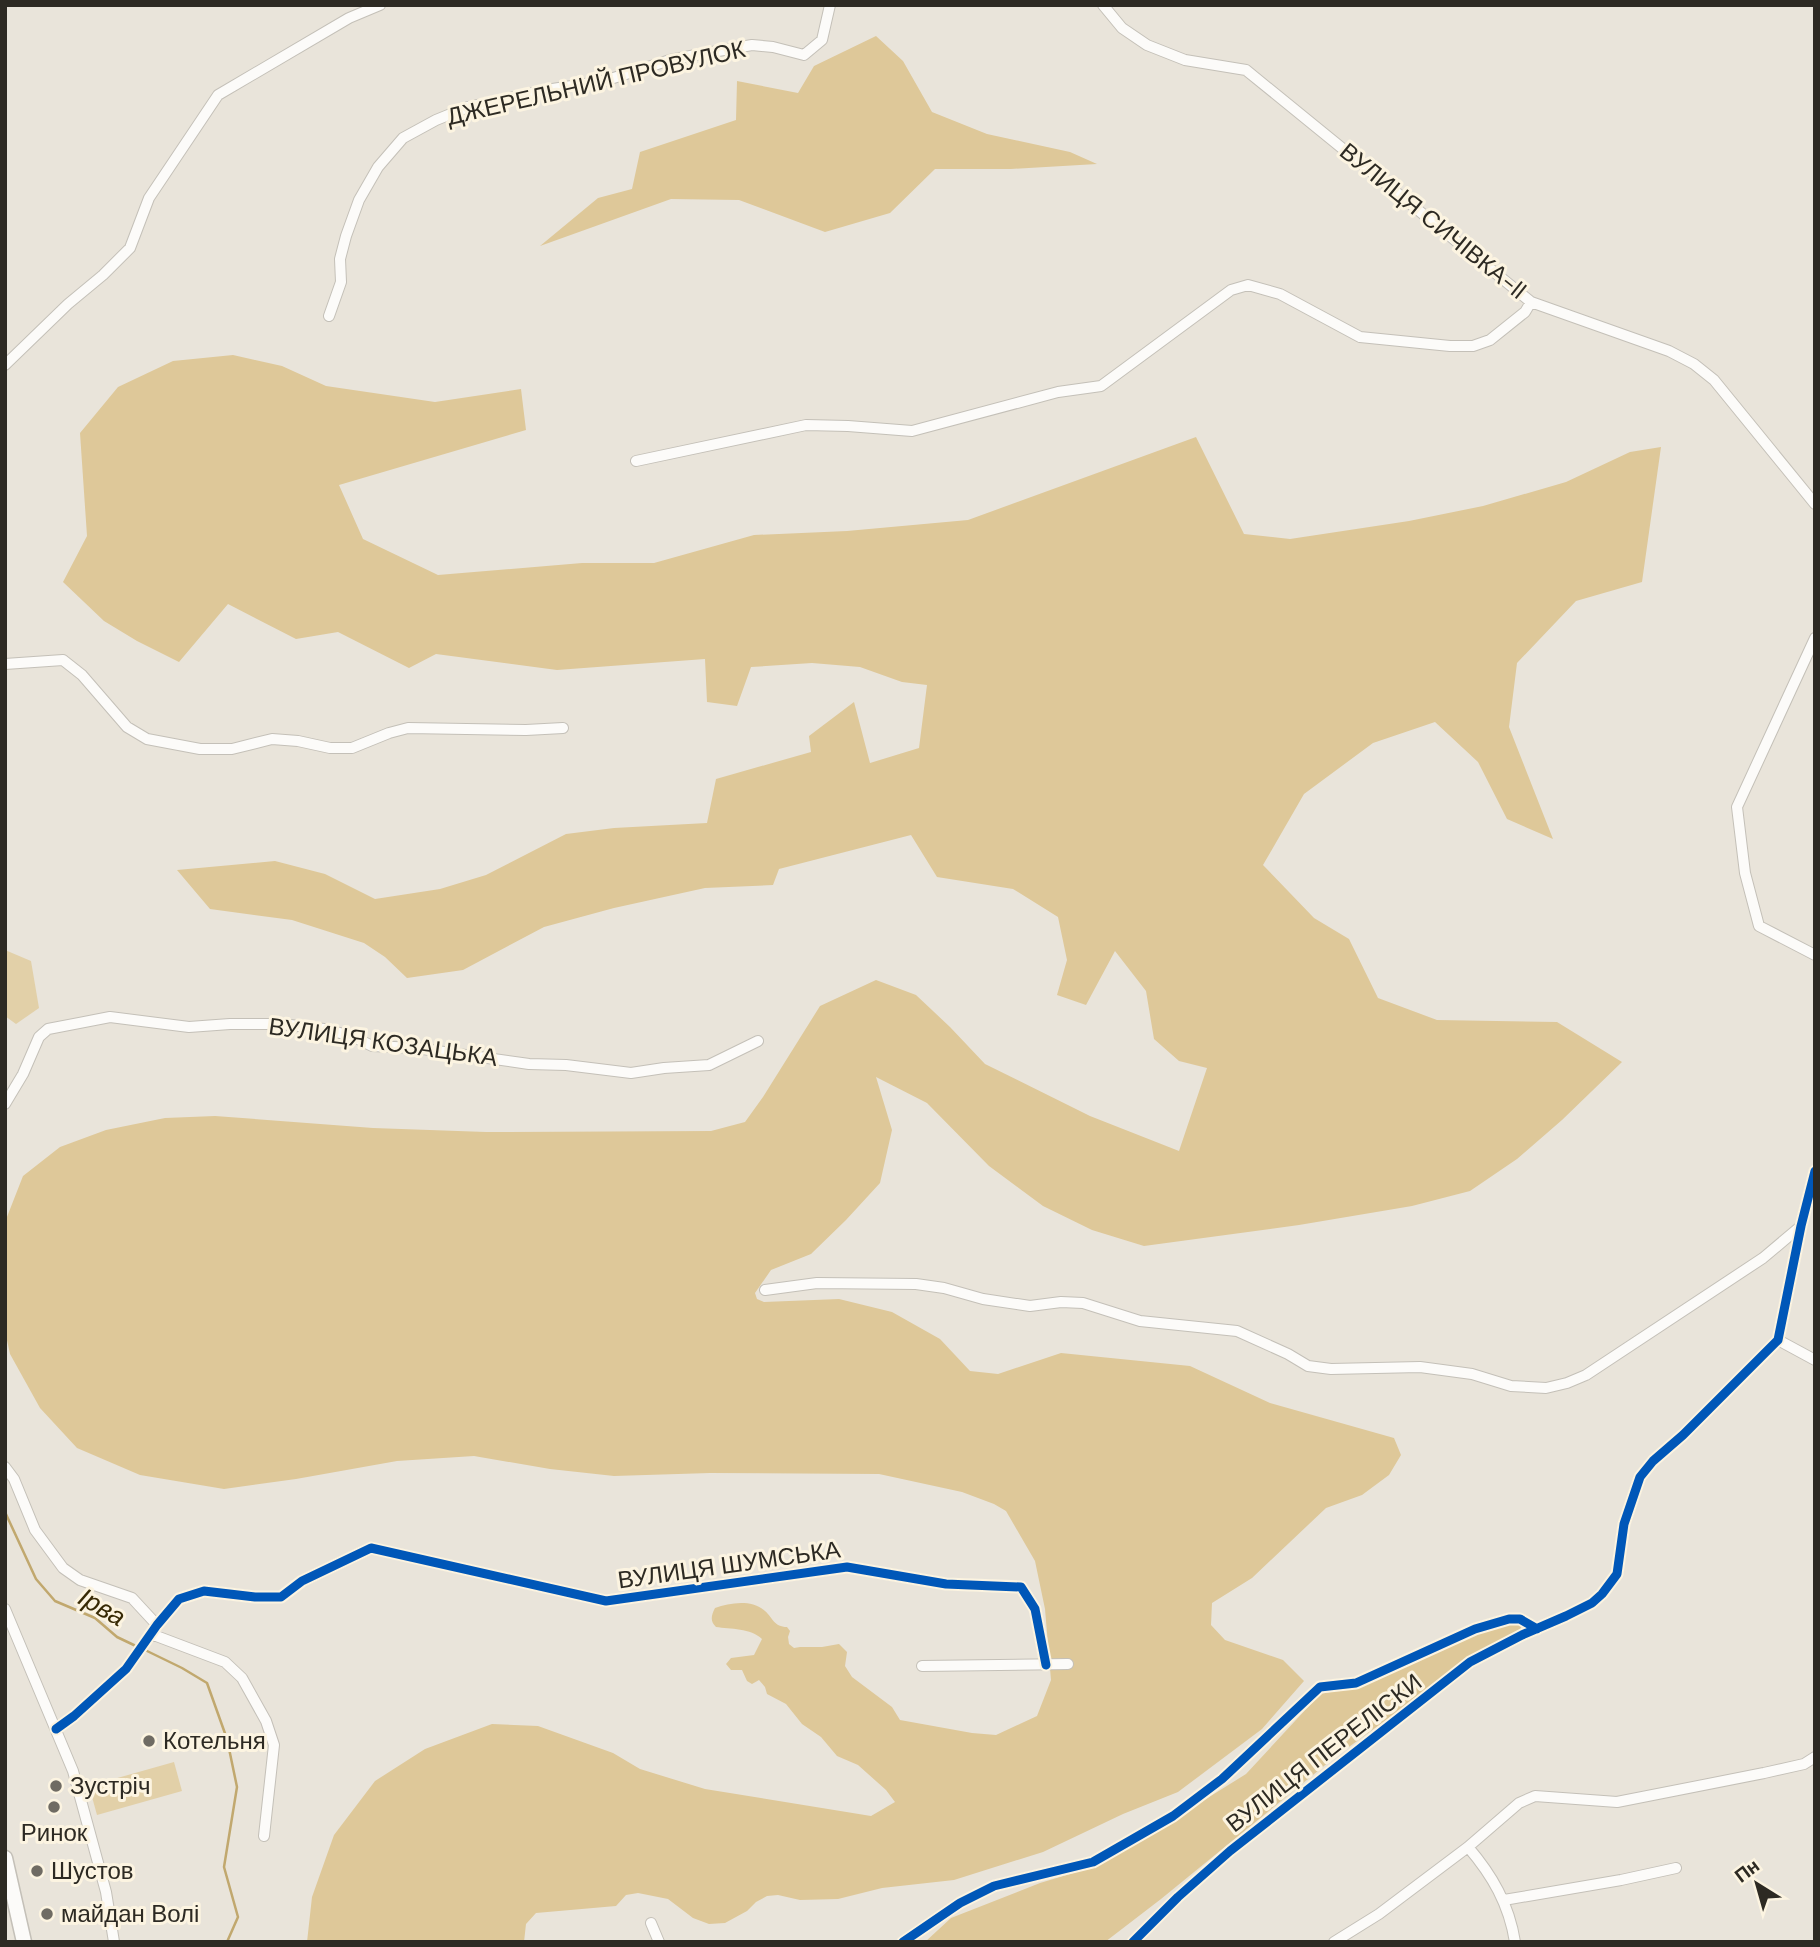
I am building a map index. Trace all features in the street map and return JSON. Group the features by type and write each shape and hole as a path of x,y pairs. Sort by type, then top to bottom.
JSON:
{"main road":[{"path":"5,1858 24,1942"}],"street":[{"path":"5,365 68,303 103,275 130,248 149,198 218,95 349,18 380,5"},
{"name":"ДЖЕРЕЛЬНИЙ ПРОВУЛОК","path":"329,316 341,282 340,260 346,236 359,200 378,167 403,138 468,107 604,81 670,60 752,45 804,55 822,40 830,5"},
{"name":"ВУЛИЦЯ СИЧІВКА-II","path":"1103,5 1122,28 1147,45 1185,60 1246,69 1531,302 1669,351 1694,364 1714,380 1815,504"},
{"path":"636,461 806,425 912,431 1058,392 1101,386 1231,290 1248,285 1280,294 1360,337 1450,346 1473,346 1490,340 1525,312 1531,302"},
{"path":"1815,638 1737,807 1745,873 1759,926 1815,955"},
{"path":"5,664 63,660 82,674 127,727 147,738 200,749 232,749 272,739 330,748 352,748 408,728 563,728"},
{"name":"ВУЛИЦЯ КОЗАЦЬКА","path":"5,1104 23,1074 39,1037 48,1029 110,1017 189,1027 230,1024 292,1025 343,1033 372,1046 416,1048 529,1064 566,1065 631,1073 709,1065 758,1041"},
{"path":"1815,1171 1778,1340 1815,1360"},
{"path":"765,1290 817,1283 915,1284 1030,1306 1061,1302 1083,1303 1140,1321 1237,1331 1308,1366 1331,1369 1420,1367 1472,1374 1511,1385 1546,1388 1586,1376 1763,1258 1801,1226"},
{"name":"ВУЛИЦЯ ПЕРЕЛІСКИ","path":"1133,1942 1230,1851 1470,1662 1592,1603 1602,1594 1617,1574 1624,1524 1640,1477 1653,1461 1683,1435 1778,1340"},
{"path":"5,1467 14,1479 35,1530 64,1568 80,1580 132,1598 157,1625"},
{"name":"ВУЛИЦЯ ШУМСЬКА","path":"56,1729 126,1669 179,1599 204,1591 281,1597 302,1581 371,1548 606,1601 847,1567 946,1584 1021,1587 1035,1609 1046,1665"},
{"path":"6,1614 73,1771 106,1892 114,1942"},
{"path":"903,1942 960,1902 994,1886 1093,1861 1173,1816 1222,1779 1320,1688 1356,1683 1475,1629 1509,1619 1520,1619 1537,1629"},
{"path":"148,1637 225,1662 242,1678 266,1721 274,1745 264,1836"},
{"path":"922,1666 1068,1664"},
{"path":"1334,1942 1379,1914 1468,1847 1519,1803 1535,1796 1617,1802 1804,1764 1815,1757"},
{"path":"1468,1847 1488,1870 1504,1900 1515,1942"},
{"path":"1504,1900 1676,1868"},
{"path":"651,1923 659,1942"}],"shaded area":[{"path":"876,36 903,61 932,112 987,134 1070,152 1097,164 1011,169 935,169 890,213 825,232 739,200 671,199 540,246 598,198 632,189 640,152 736,120 737,81 798,93 814,66"},
{"path":"233,355 282,366 326,386 435,402 521,389 526,430 339,485 363,539 438,575 582,563 654,563 754,535 847,531 968,520 1196,437 1244,534 1290,539 1409,521 1483,506 1566,482 1630,452 1661,447 1642,582 1576,601 1517,663 1509,727 1553,839 1507,819 1478,762 1435,722 1373,743 1304,794 1263,865 1314,918 1349,939 1378,998 1437,1020 1557,1022 1622,1062 1562,1120 1517,1159 1470,1191 1412,1206 1299,1225 1144,1246 1092,1230 1043,1206 989,1166 927,1103 876,1077 892,1130 880,1183 811,1254 771,1270 755,1293 757,1299 764,1302 839,1299 892,1312 940,1339 970,1371 998,1374 1061,1353 1190,1366 1270,1403 1394,1438 1401,1455 1389,1475 1362,1495 1326,1508 1252,1578 1212,1603 1211,1625 1225,1640 1283,1660 1304,1681 1262,1729 1178,1792 1123,1814 1043,1852 954,1880 882,1888 838,1899 800,1900 778,1895 767,1896 725,1923 709,1924 693,1918 668,1899 638,1893 626,1895 616,1906 536,1913 526,1924 524,1942 307,1942 312,1897 334,1835 375,1781 425,1749 492,1724 538,1726 613,1753 640,1769 705,1789 871,1816 895,1802 886,1790 858,1765 837,1756 821,1737 802,1724 786,1704 767,1694 759,1680 752,1684 747,1681 742,1670 731,1670 726,1664 731,1658 754,1655 762,1639 746,1631 716,1627 712,1618 715,1608 740,1603 759,1607 776,1624 787,1627 790,1631 789,1644 794,1648 839,1644 847,1652 845,1666 852,1677 892,1707 900,1720 996,1735 1037,1716 1051,1680 1045,1609 1035,1561 1006,1511 994,1504 962,1492 879,1474 710,1473 614,1476 550,1469 474,1456 397,1461 224,1489 140,1475 77,1448 40,1408 10,1354 5,1331 5,1222 23,1176 60,1147 106,1130 165,1118 215,1116 373,1128 486,1132 711,1131 745,1122 820,1006 876,980 916,995 985,1064 1090,1116 1179,1151 1207,1068 1179,1061 1154,1039 1146,991 1115,951 1086,1005 1057,995 1067,960 1058,917 1013,889 937,877 911,835 779,869 773,885 705,888 544,927 463,970 407,978 385,957 364,943 292,920 210,909 177,870 275,861 325,874 375,899 440,889 486,875 566,834 614,828 707,823 716,779 811,752 809,736 854,702 870,763 919,748 927,685 902,682 860,667 812,663 751,667 737,706 707,702 705,659 557,670 436,654 409,668 338,632 296,639 228,604 179,662 104,621 63,582 87,536 80,433 118,387 173,361"},
{"path":"5,950 31,961 39,1008 16,1024 5,1016"},
{"path":"1507,1621 1522,1624 1519,1634 1476,1655 1335,1757 1105,1942 925,1942 951,1918 1040,1883 1100,1865 1246,1774 1320,1694 1361,1686"},
{"path":"174,1762 182,1791 97,1815 89,1786"}],"waterway":[{"name":"Ірва","path":"5,1512 36,1579 55,1601 95,1618 117,1637 138,1647"},
{"name":"Ірва","path":"145,1650 207,1683 227,1739 237,1787 224,1867 238,1917 227,1942"}],"cycle path":[{"path":"1133,1942 1230,1851 1470,1662 1592,1603 1602,1594 1617,1574 1624,1524 1640,1477 1653,1461 1683,1435 1778,1340 1815,1171"},
{"path":"56,1729 126,1669 179,1599 204,1591 281,1597 302,1581 371,1548 606,1601 847,1567 946,1584 1021,1587 1035,1609 1046,1665"},
{"path":"903,1942 960,1903 994,1886 1093,1862 1173,1816 1222,1779 1320,1687 1356,1683 1475,1629 1509,1619 1520,1619 1537,1629"}],"place":[{"name":"Котельня","path":"149,1741"},
{"name":"Зустріч","path":"56,1786"},
{"name":"Ринок","path":"54,1807"},
{"name":"Шустов","path":"37,1871"},
{"name":"майдан Волі","path":"47,1914"}]}
